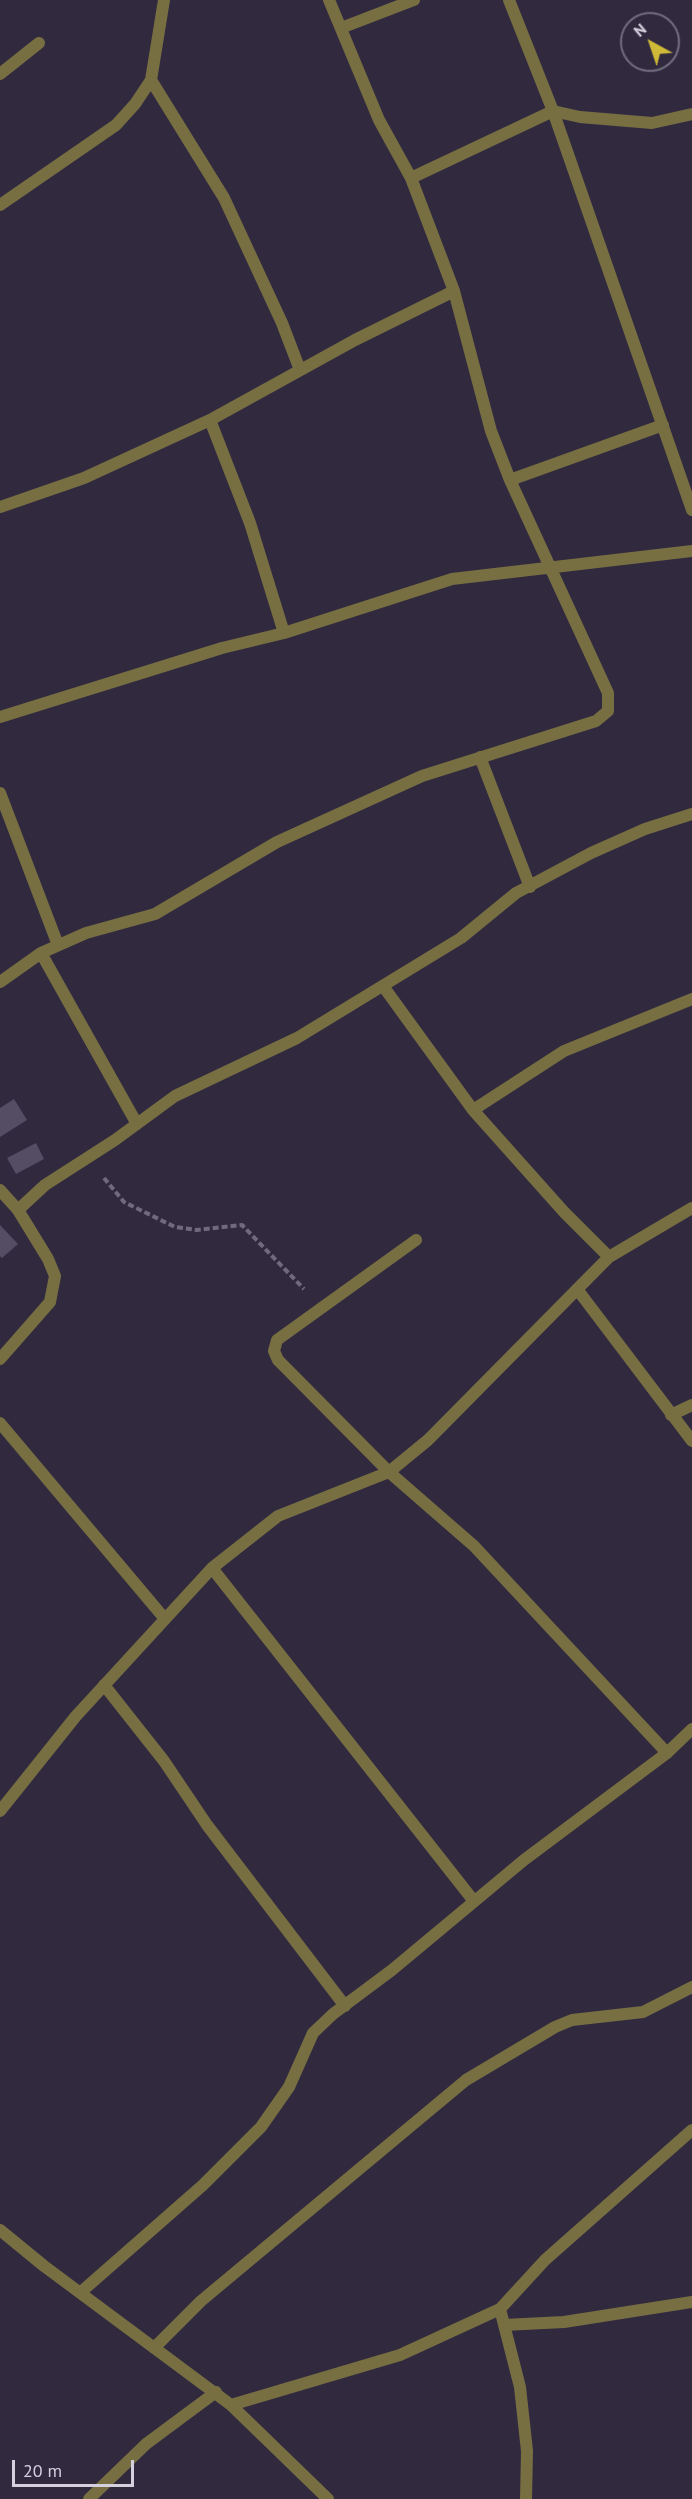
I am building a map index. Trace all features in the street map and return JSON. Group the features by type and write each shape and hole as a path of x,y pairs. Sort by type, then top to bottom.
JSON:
{"street":[{"path":"0,205 116,125 135,104 151,80 164,0"},
{"path":"0,982 41,953 86,933 155,914 277,842 422,776 596,721 608,711 608,693 510,480 491,431 454,291 411,178 379,120 329,0"},
{"path":"341,28 414,0"},
{"path":"509,0 553,111 692,510"},
{"path":"0,74 39,43"},
{"path":"151,80 224,198 282,323 300,370"},
{"path":"411,178 553,111 580,117 652,123 692,114"},
{"path":"0,507 84,478 210,420 355,340 454,291"},
{"path":"210,420 250,523 284,633"},
{"path":"510,480 663,425"},
{"path":"0,717 222,648 284,633 452,579 692,551"},
{"path":"480,757 530,887"},
{"path":"0,793 58,945"},
{"path":"18,1210 45,1185 138,1124 175,1096 297,1038 461,938 516,893 591,853 645,829 692,814"},
{"path":"41,953 138,1124"},
{"path":"383,986 473,1110 564,1212 609,1257"},
{"path":"473,1110 564,1052 692,999"},
{"path":"0,1190 18,1210 48,1259 55,1276 50,1302 0,1359"},
{"path":"0,1811 76,1716 212,1568 278,1516 389,1472 428,1440 609,1257 692,1208"},
{"path":"416,1240 323,1310 277,1340 274,1351 278,1360 389,1472 474,1546 667,1753"},
{"path":"577,1289 692,1442"},
{"path":"671,1416 692,1405"},
{"path":"0,1422 165,1619"},
{"path":"212,1568 473,1900"},
{"path":"104,1685 164,1761 207,1825 345,2006"},
{"path":"81,2292 203,2185 261,2127 289,2087 313,2033 392,1970 473,1900 667,1753 692,1729"},
{"path":"154,2348 201,2301 466,2080 555,2027 572,2020 643,2013 692,1987"},
{"path":"231,2404 400,2355 500,2309 545,2260 692,2130"},
{"path":"0,2229 44,2266 231,2404 328,2499"},
{"path":"504,2325 564,2322 692,2302"},
{"path":"500,2309 520,2387 527,2451 526,2499"},
{"path":"89,2499 146,2444 216,2392"}],"path":[{"path":"87,1158 124,1202 175,1227 197,1230 242,1225 323,1310"}],"building":[{"path":"14,1099 27,1120 0,1137 0,1108"},
{"path":"36,1143 44,1159 16,1174 7,1158"},
{"path":"0,1225 18,1244 2,1258 0,1256"}]}
